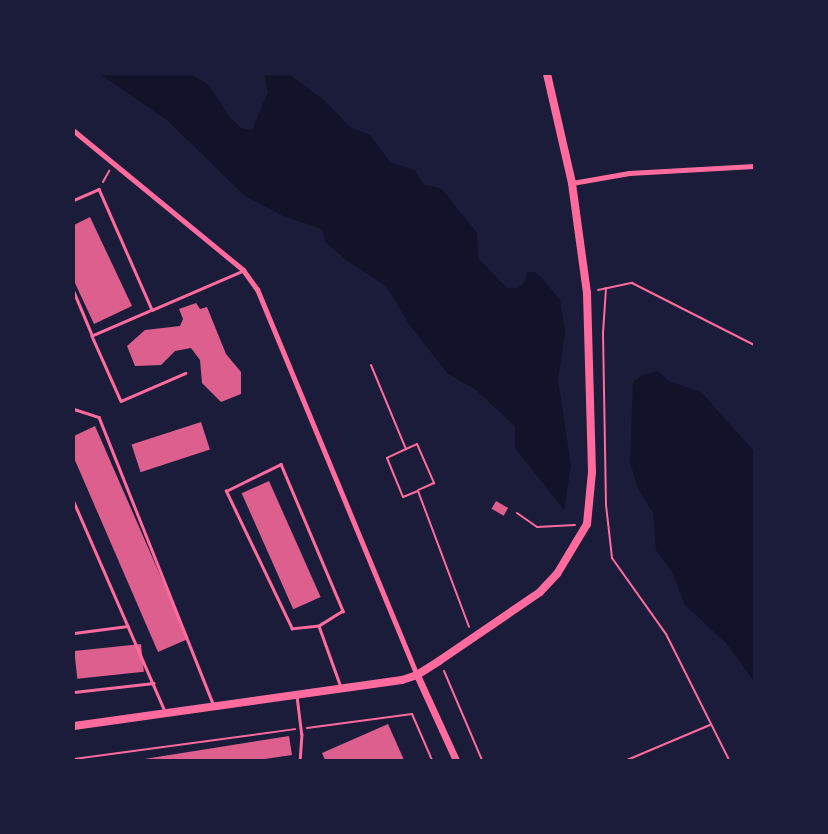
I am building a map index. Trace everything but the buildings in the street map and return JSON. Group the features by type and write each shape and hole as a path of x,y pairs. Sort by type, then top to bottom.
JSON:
{"main road":[{"path":"74,726 342,690 417,675 540,592 573,551 587,524 592,472 587,293 572,183 547,74"}],"street":[{"path":"74,131 115,162 243,270 257,289 417,675 456,761"},
{"path":"572,183 629,173 754,166"}],"lane":[{"path":"74,200 99,188 152,310"},
{"path":"92,336 243,270"},
{"path":"74,293 121,401 185,373"},
{"path":"74,409 99,417 214,708"},
{"path":"281,464 344,611 319,626 292,629 226,491 281,464"},
{"path":"74,502 167,714"},
{"path":"74,633 128,626"},
{"path":"319,626 342,690"},
{"path":"74,692 153,683"},
{"path":"297,696 301,729 300,761"}],"path":[{"path":"99,188 115,162"},
{"path":"587,293 632,283 754,345"},
{"path":"606,288 603,333 606,505 612,558 666,634 729,761"},
{"path":"371,365 406,449"},
{"path":"417,444 434,483 418,491 403,497 387,458 417,444"},
{"path":"418,491 473,638"},
{"path":"517,513 537,527 587,524"},
{"path":"439,661 482,761"},
{"path":"74,759 412,714 432,761"},
{"path":"627,761 712,725"}],"shaded area":[{"path":"100,74 191,74 209,85 228,115 241,128 252,130 268,92 264,74 289,74 325,101 350,127 370,135 390,162 415,170 424,185 441,188 477,233 478,258 507,288 518,288 525,281 527,272 535,272 542,278 560,300 565,332 558,380 571,465 564,510 515,448 515,426 475,389 448,374 409,324 386,286 346,260 325,242 322,229 283,216 245,196 168,121"},
{"path":"658,371 669,381 702,393 754,451 754,681 726,643 685,605 672,572 656,550 653,513 638,488 630,462 633,382 643,375"}]}
